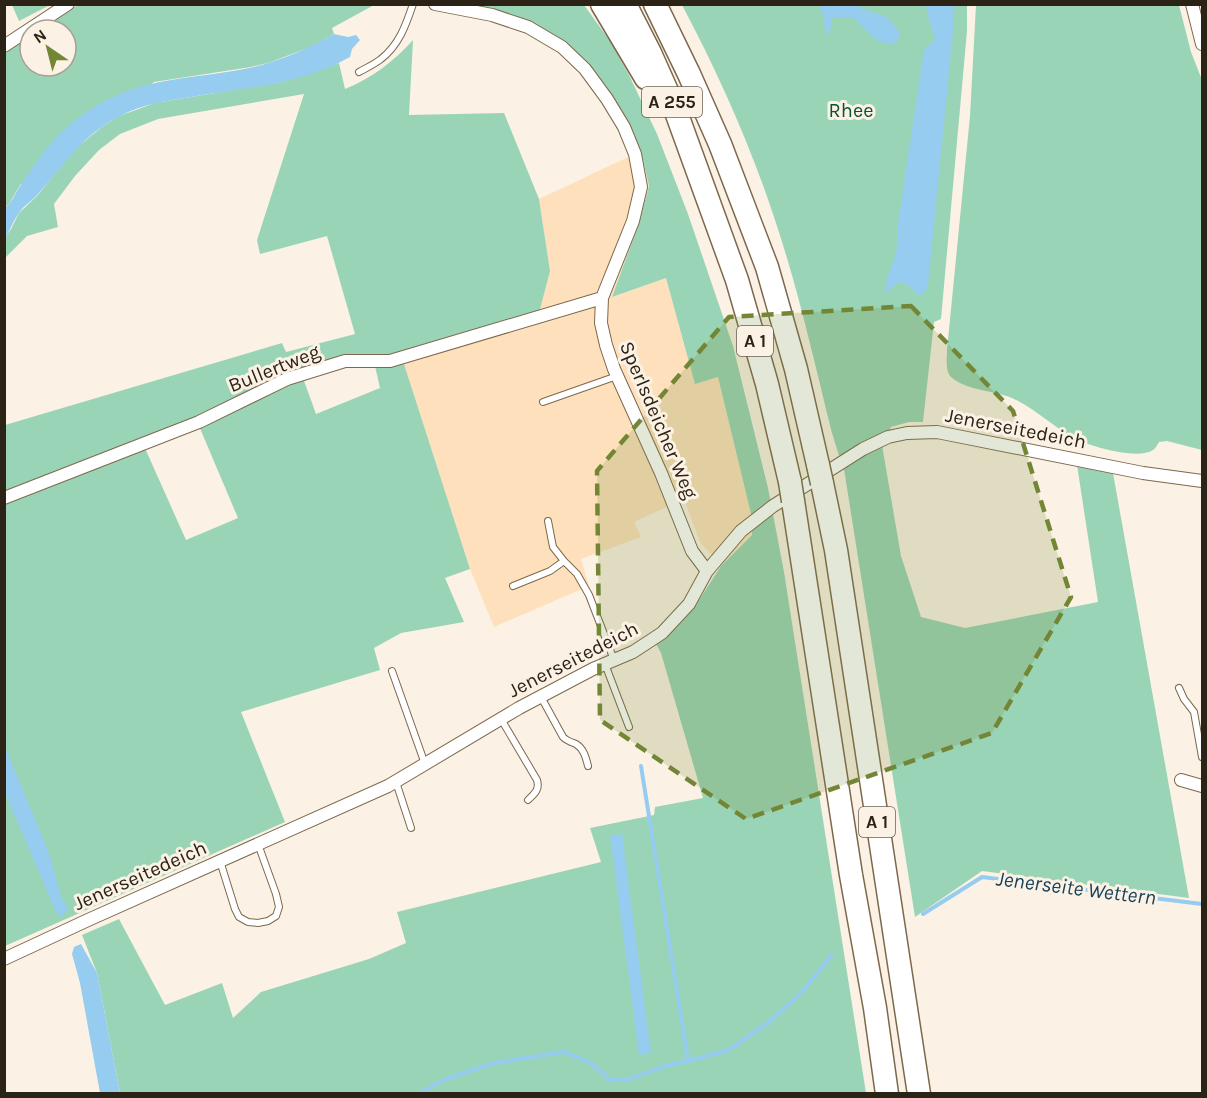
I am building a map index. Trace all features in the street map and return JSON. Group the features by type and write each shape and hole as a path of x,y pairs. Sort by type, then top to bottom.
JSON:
{"highway":[{"name":"A 1","path":"602,4 638,62 665,112 709,203 736,280 779,432 791,492 887,1094"},
{"name":"A 255","path":"625,4 675,109 709,203"},
{"name":"A 1","path":"655,4 720,144 767,267 796,369 836,550 919,1094"}],"street":[{"path":"4,46 68,4"},
{"name":"Sperlsdeicher Weg","path":"435,4 492,15 528,27 562,47 585,69 624,127 635,154 641,187 633,220 602,298 601,322 617,376 661,473 692,552 708,572"},
{"path":"1192,4 1203,44"},
{"name":"Bullertweg","path":"4,498 199,422 288,379 345,361 390,361 602,298"},
{"name":"Jenerseitedeich","path":"4,958 395,782 541,696 593,669 633,652 662,633 689,604 708,572 741,531 773,506 863,449 888,437 908,433 936,432 1143,473 1203,481"},
{"path":"1181,780 1203,786"}],"lane":[{"path":"359,72 381,59 394,46 405,30 413,4"},
{"path":"543,402 617,376"},
{"path":"548,521 553,547 577,574 589,595 629,727"},
{"path":"513,586 550,571 564,561"},
{"path":"392,671 425,764"},
{"path":"1179,688 1194,712 1203,757"},
{"path":"541,696 563,737 577,744 584,752 588,766"},
{"path":"501,719 537,780 539,786 528,800"},
{"path":"395,782 411,828"},
{"path":"220,861 239,917 248,922 268,921 276,916 279,907 258,844"}],"highlighted area":[{"path":"911,306 1013,411 1071,597 992,733 746,819 600,720 597,471 729,317"}],"shaded area":[{"path":"641,151 649,186 639,223 612,297 666,278 695,383 718,377 752,518 752,535 721,566 700,542 684,499 634,522 641,537 581,559 589,586 494,627 470,569 400,353 550,271 539,199"}],"green space":[{"path":"12,5 50,5 25,18 18,19"},
{"path":"78,5 374,5 332,28 334,34 313,46 268,63 154,82 20,185 5,208 5,53 18,44 18,78 78,78 78,18 58,18"},
{"path":"467,5 584,5 610,41 629,75 657,134 688,214 733,346 768,488 784,572 866,1093 120,1093 97,973 82,935 119,919 165,1005 222,983 233,1018 261,992 369,959 406,943 397,912 601,862 590,828 654,815 655,807 703,798 661,653 656,644 661,642 692,611 721,566 752,535 752,518 718,377 695,384 666,278 612,297 639,223 649,186 641,151 628,125 567,44 529,20"},
{"name":"Rhee","path":"682,5 967,5 967,31 941,319 934,322 923,422 909,422 891,427 890,430 876,436 843,460 841,455 839,456 832,433 798,298 765,190 732,109"},
{"path":"976,5 1179,5 1191,52 1202,80 1202,450 1167,441 1159,442 1153,450 1137,454 1094,446 1070,436 1012,398 972,388 957,382 949,374 947,350 970,116"},
{"path":"413,40 409,115 504,113 539,199 550,271 539,313 390,356 345,359 198,419 5,493 5,425 282,343 286,352 355,334 327,236 260,254 257,240 304,94 158,119 120,134 99,150 54,204 58,227 27,236 5,258 5,237 19,213 37,196 74,150 119,116 155,103 281,82 339,63 345,89 382,69"},
{"path":"403,361 470,569 445,578 464,622 401,633 374,648 380,670 241,712 285,822 5,946 4,502 144,446 186,540 238,518 199,426 303,378 316,414 380,388 375,366"},
{"path":"882,445 901,556 921,617 965,628 1098,602 1077,465 1113,473 1189,898 982,871 915,917 844,469"}],"water":[{"path":"819,5 854,5 888,18 900,33 898,41 893,44 876,40 854,18 834,17 826,37 824,19"},
{"path":"926,5 953,5 953,31 928,284 925,291 919,295 900,282 894,285 887,294 887,278 897,249 898,223 924,50 935,37"},
{"path":"334,34 348,37 356,35 360,40 352,49 350,57 332,66 273,84 146,106 128,112 107,124 84,141 23,208 5,237 5,208 34,165 61,133 78,118 103,102 122,93 159,82 254,67 295,53"},
{"path":"5,747 49,853 61,897 68,909 61,917 56,912 5,793"},
{"path":"622,834 651,1053 639,1055 610,836"},
{"path":"81,944 97,973 120,1093 100,1093 80,983 72,954 74,947"}],"waterway":[{"path":"641,766 688,1060"},
{"name":"Jenerseite Wettern","path":"923,914 982,877 1202,904"},
{"name":"Jenerseite Wettern","path":"417,1094 446,1079 494,1063 564,1052 591,1063 610,1080 630,1079 662,1067 727,1051 769,1022 801,993 832,955"}]}
